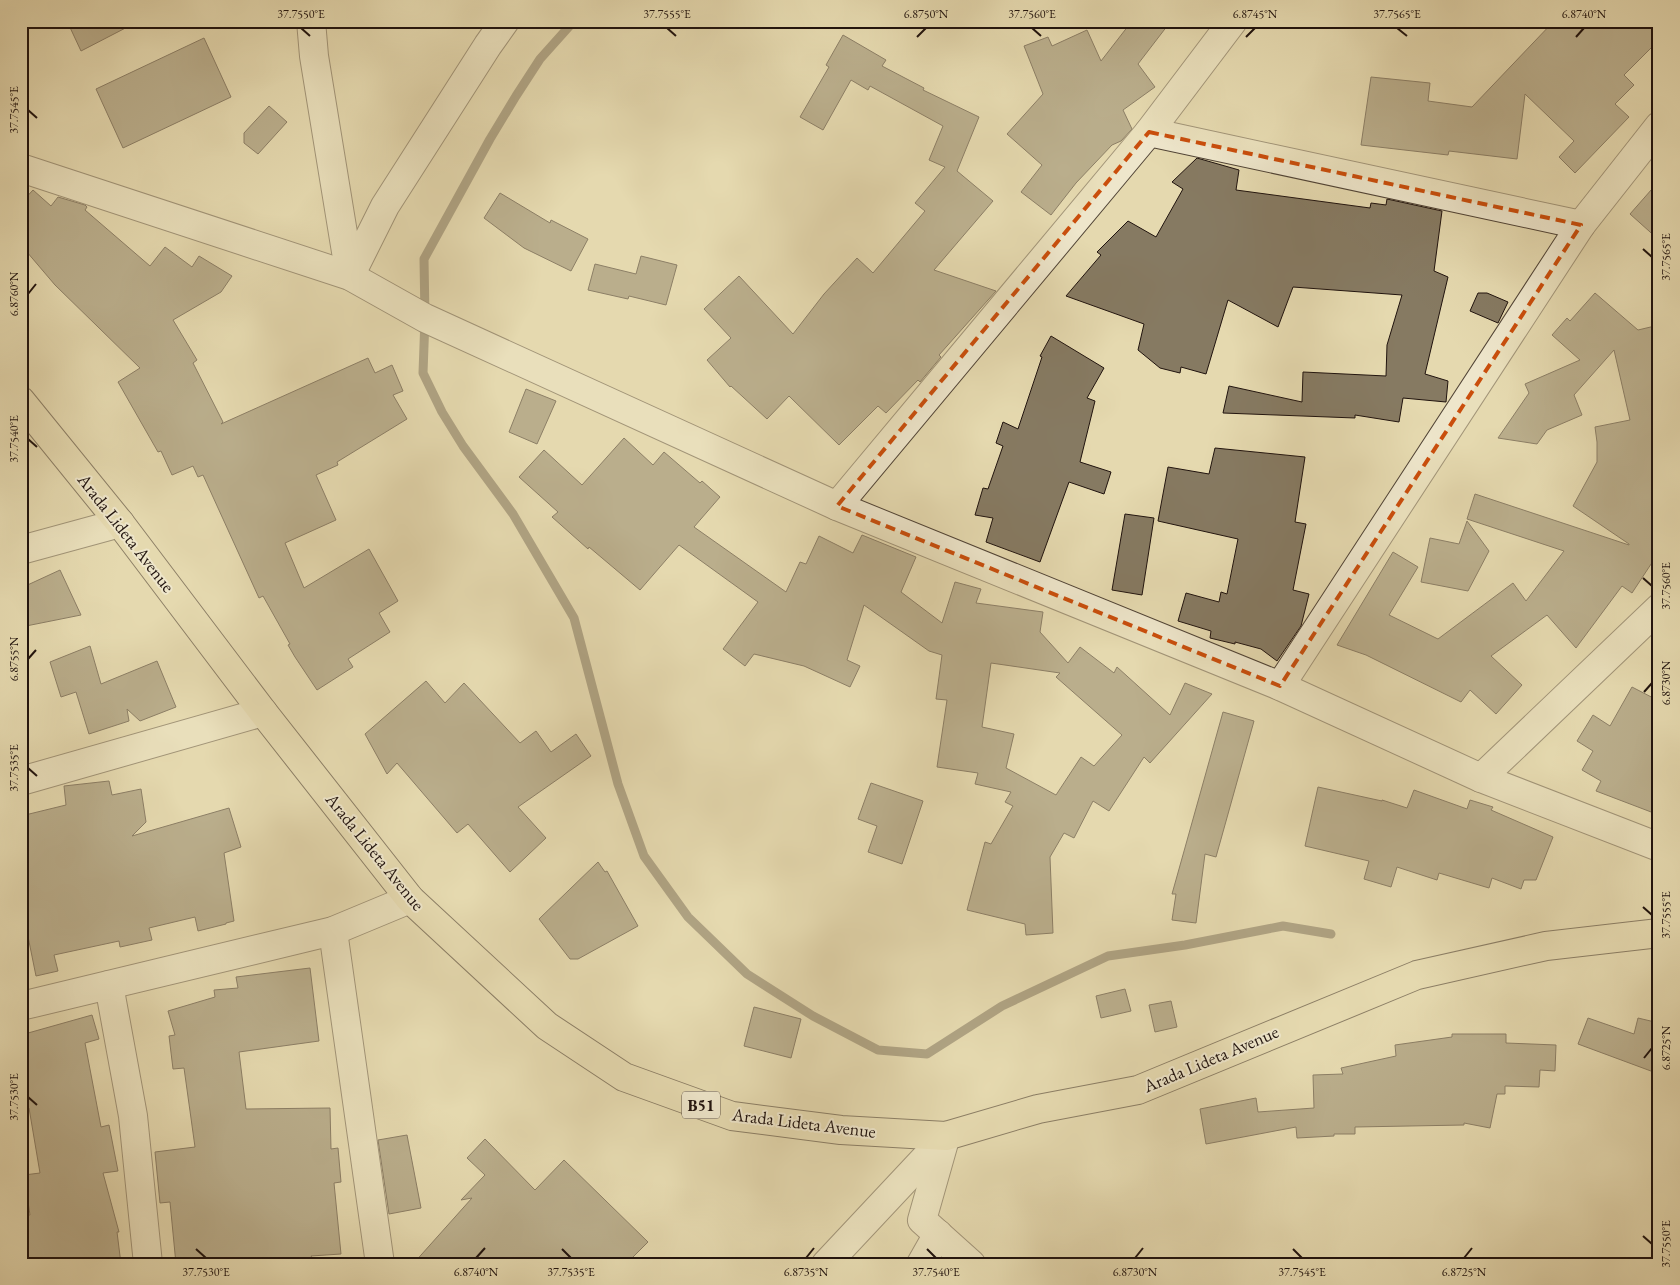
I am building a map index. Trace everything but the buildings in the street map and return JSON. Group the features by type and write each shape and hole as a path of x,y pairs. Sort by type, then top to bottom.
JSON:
{"highway":[{"name":"Arada Lideta Avenue","path":"21,402 120,523 263,712 410,899 547,1026 624,1077 732,1116 840,1130 946,1136 1038,1109 1138,1090 1417,974 1546,946 1659,933"}],"street":[{"path":"311,21 314,56 350,276"},
{"path":"350,276 385,206 505,21"},
{"path":"837,506 1149,132 1233,21"},
{"path":"1280,686 1581,225 1659,126"},
{"path":"1149,132 1581,225"},
{"path":"21,168 350,276 425,318 837,506 1280,686 1481,778 1659,847"},
{"path":"21,550 120,523"},
{"path":"1481,778 1659,608"},
{"path":"21,781 263,712"},
{"path":"21,1006 333,931 410,899"},
{"path":"333,931 380,1264"},
{"path":"109,985 133,1116 148,1264"},
{"path":"946,1136 922,1220 972,1264"},
{"path":"826,1264 946,1136"},
{"path":"921,1264 938,1234"}],"highlighted area":[{"path":"1149,132 1581,225 1280,686 837,506"}],"waterway":[{"path":"574,21 540,59 516,96 490,139 424,259 425,318 423,373 442,412 463,446 513,514 574,618 618,784 644,856 688,917 747,974 813,1016 878,1050 927,1054 1002,1006 1108,956 1185,945 1283,926 1331,934"}]}
